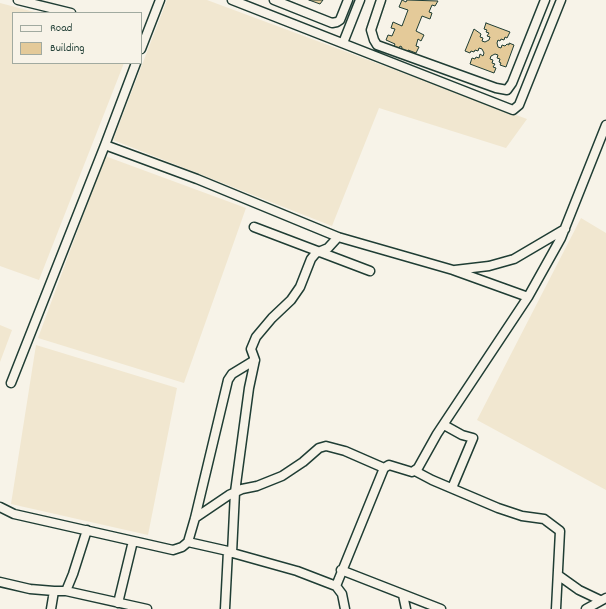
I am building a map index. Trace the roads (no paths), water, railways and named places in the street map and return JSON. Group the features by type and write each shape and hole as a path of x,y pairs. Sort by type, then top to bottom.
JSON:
{"street":[{"path":"18,0 67,12"},
{"path":"142,44 144,31 160,0"},
{"path":"232,0 513,110 519,105 561,0"},
{"path":"274,0 332,23 340,20 348,0"},
{"path":"343,43 360,0"},
{"path":"381,0 371,30 377,45 496,88 507,90 512,82 545,0"},
{"path":"11,383 136,64"},
{"path":"415,471 528,297 565,229 606,125"},
{"path":"105,145 197,179 338,237 453,270 528,297"},
{"path":"254,227 370,271"},
{"path":"453,270 489,266 514,259 565,229"},
{"path":"225,609 235,492 249,388 255,360 251,349 256,337 272,318 291,300 300,287 311,259 316,253 328,248 338,237"},
{"path":"0,507 14,514 173,550 182,547 188,542 195,518 228,380 232,374 255,360"},
{"path":"444,425 462,435 473,438 452,488"},
{"path":"195,518 220,500 235,492 257,486 282,476 303,462 319,448 326,446 345,451 384,468"},
{"path":"336,586 384,468 389,465 407,471 415,471 432,480 498,508 522,516 544,519 552,524 560,532 556,609"},
{"path":"66,591 87,530"},
{"path":"118,603 133,541"},
{"path":"188,542 297,571 336,586 342,594 345,609"},
{"path":"342,570 441,609"},
{"path":"558,575 579,590 603,599"},
{"path":"0,582 30,589 66,591 147,609"},
{"path":"51,609 54,591"},
{"path":"403,595 406,609"},
{"path":"586,609 603,599"}]}
